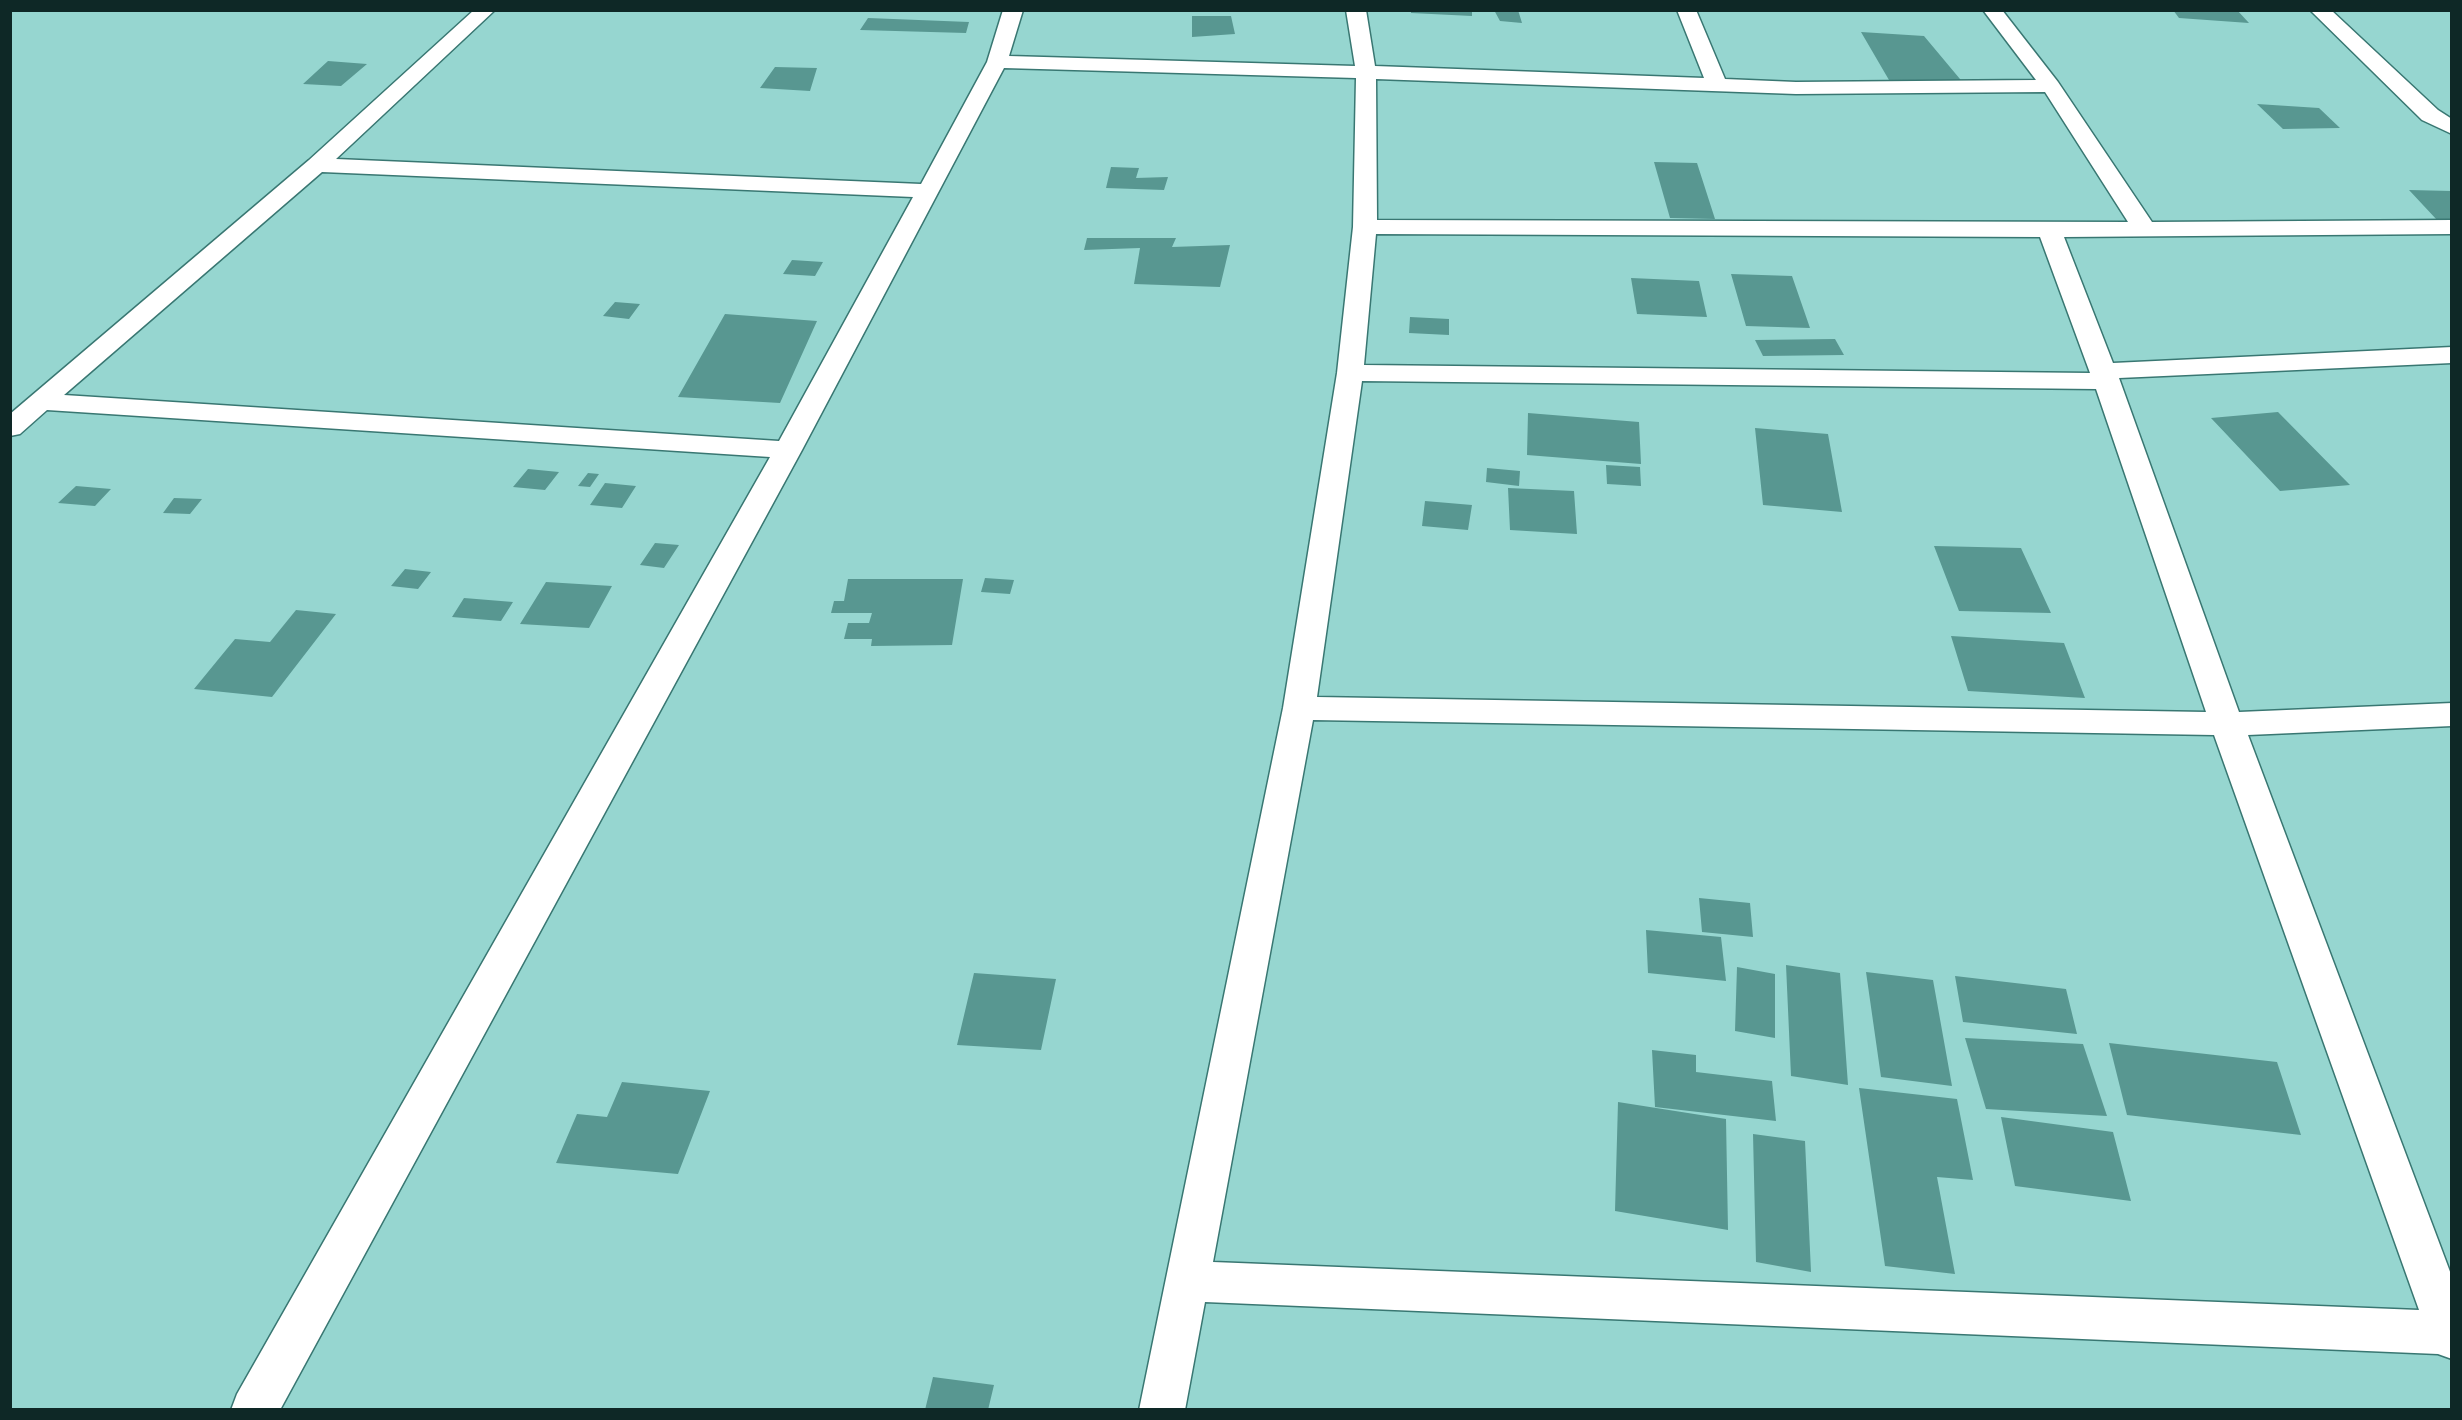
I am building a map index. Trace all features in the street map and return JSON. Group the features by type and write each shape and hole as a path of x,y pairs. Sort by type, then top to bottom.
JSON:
{"street":[{"path":"10,428 317,165 486,10"},
{"path":"254,1410 788,450 958,138 997,62 1013,10"},
{"path":"1162,1410 1299,708 1350,373 1365,227 1366,72 1356,10"},
{"path":"1686,10 1717,87"},
{"path":"1992,10 2051,86 2145,230"},
{"path":"2319,10 2430,115 2451,128"},
{"path":"997,62 1366,72 1717,87 2051,86"},
{"path":"317,165 928,191"},
{"path":"1365,227 1618,230 2145,230 2451,227"},
{"path":"1186,1281 2451,1335 2227,724 2105,376 2049,230"},
{"path":"1350,373 2105,376 2451,355"},
{"path":"42,402 788,450"},
{"path":"1299,708 2227,724 2451,714"}],"building":[{"path":"1411,10 1472,10 1472,16 1411,13"},
{"path":"1494,10 1518,10 1522,23 1500,21"},
{"path":"2173,10 2237,10 2249,23 2179,18"},
{"path":"1192,16 1231,16 1235,34 1192,37"},
{"path":"868,18 969,22 966,33 860,30"},
{"path":"1861,32 1924,36 1965,85 1889,80"},
{"path":"328,61 367,64 341,86 303,84"},
{"path":"775,67 817,68 810,91 760,88"},
{"path":"2257,104 2319,108 2340,128 2283,129"},
{"path":"1654,162 1697,163 1715,219 1670,218"},
{"path":"1111,167 1139,168 1136,178 1168,177 1164,190 1106,188"},
{"path":"2409,190 2452,191 2452,220 2437,220"},
{"path":"1087,238 1176,238 1172,247 1230,245 1220,287 1134,284 1140,248 1084,250"},
{"path":"792,260 823,262 815,276 783,274"},
{"path":"1731,274 1792,276 1810,328 1746,326"},
{"path":"1631,278 1699,281 1707,317 1637,314"},
{"path":"615,302 640,304 629,319 603,316"},
{"path":"725,314 817,321 780,403 678,397"},
{"path":"1410,317 1449,319 1449,335 1409,333"},
{"path":"1835,339 1844,355 1763,356 1755,340"},
{"path":"2278,412 2350,485 2280,491 2211,418"},
{"path":"1528,413 1639,422 1641,464 1527,455"},
{"path":"1755,428 1828,434 1842,512 1763,505"},
{"path":"1606,465 1640,467 1641,486 1607,484"},
{"path":"1487,468 1520,471 1519,486 1486,482"},
{"path":"528,469 559,472 545,490 513,487"},
{"path":"588,473 599,474 590,487 578,486"},
{"path":"605,483 636,486 622,508 590,505"},
{"path":"76,486 111,489 95,506 58,503"},
{"path":"1508,488 1574,491 1577,534 1510,530"},
{"path":"174,498 202,499 190,514 163,513"},
{"path":"1425,501 1472,505 1468,530 1422,526"},
{"path":"655,543 679,545 664,568 640,565"},
{"path":"1934,546 2021,548 2051,613 1959,611"},
{"path":"405,569 431,572 418,589 391,586"},
{"path":"985,578 1014,580 1010,594 981,592"},
{"path":"848,579 963,579 952,645 871,646 872,639 844,639 848,623 869,623 872,613 831,613 834,601 844,601"},
{"path":"546,582 612,586 589,628 520,624"},
{"path":"464,598 513,602 501,621 452,617"},
{"path":"296,610 336,614 272,697 194,689 235,639 270,642"},
{"path":"1951,636 2064,643 2085,698 1968,691"},
{"path":"1699,898 1750,903 1753,937 1702,932"},
{"path":"1646,930 1721,937 1726,981 1648,973"},
{"path":"1786,965 1840,973 1848,1085 1791,1076"},
{"path":"1737,967 1775,974 1775,1038 1735,1031"},
{"path":"1866,972 1933,980 1952,1086 1881,1077"},
{"path":"974,973 1056,979 1041,1050 957,1045"},
{"path":"1955,976 2066,989 2077,1034 1963,1022"},
{"path":"1965,1038 2083,1044 2107,1116 1986,1109"},
{"path":"2109,1043 2277,1062 2301,1135 2127,1115"},
{"path":"1652,1050 1696,1055 1696,1072 1772,1081 1776,1121 1655,1107"},
{"path":"622,1082 710,1091 678,1174 556,1163 577,1114 607,1117"},
{"path":"1859,1088 1957,1099 1973,1180 1937,1177 1955,1274 1885,1266"},
{"path":"1618,1102 1726,1119 1728,1230 1615,1211"},
{"path":"2001,1117 2113,1132 2131,1201 2015,1186"},
{"path":"1753,1134 1805,1141 1811,1272 1756,1262"},
{"path":"933,1377 994,1385 988,1410 925,1410"}]}
